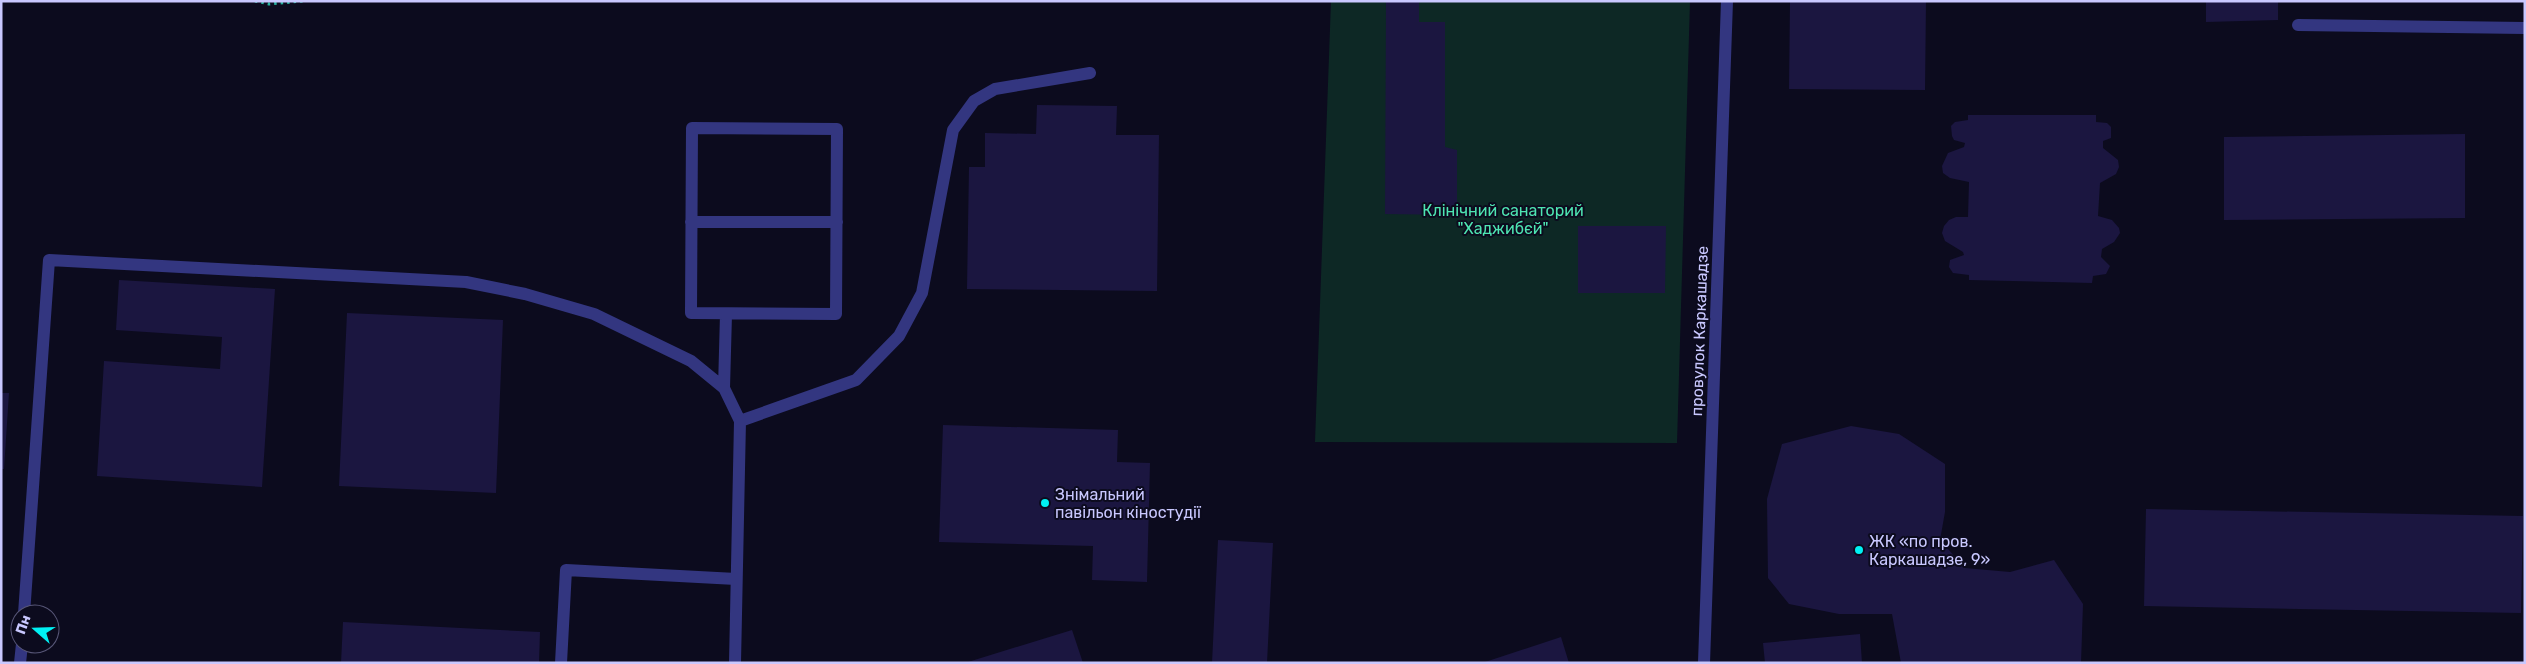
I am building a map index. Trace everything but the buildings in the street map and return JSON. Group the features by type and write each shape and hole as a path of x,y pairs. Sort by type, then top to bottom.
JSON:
{"street":[{"name":"провулок Каркашадзе","path":"1704,663 1727,1"},
{"path":"2298,25 2525,28"},
{"path":"740,420 856,380 898,336 922,293 953,130 974,100 995,90 1090,73"},
{"path":"692,128 837,129 837,222 836,314 691,314 692,128"},
{"path":"692,222 837,222"},
{"path":"25,604 49,260 466,282 526,294 594,314 691,362 724,388 740,420 735,663"},
{"path":"724,388 726,314"},
{"path":"561,663 566,570 736,579"}],"path":[{"path":"255,1 269,4 303,1"}],"green space":[{"name":"Клінічний санаторий \"Хаджибєй\"","path":"1331,1 1690,1 1677,443 1315,442"}],"place":[{"name":"Знімальний павільон кіностудії","path":"1045,503"},
{"name":"ЖК «по пров. Каркашадзе, 9»","path":"1859,550"}]}
